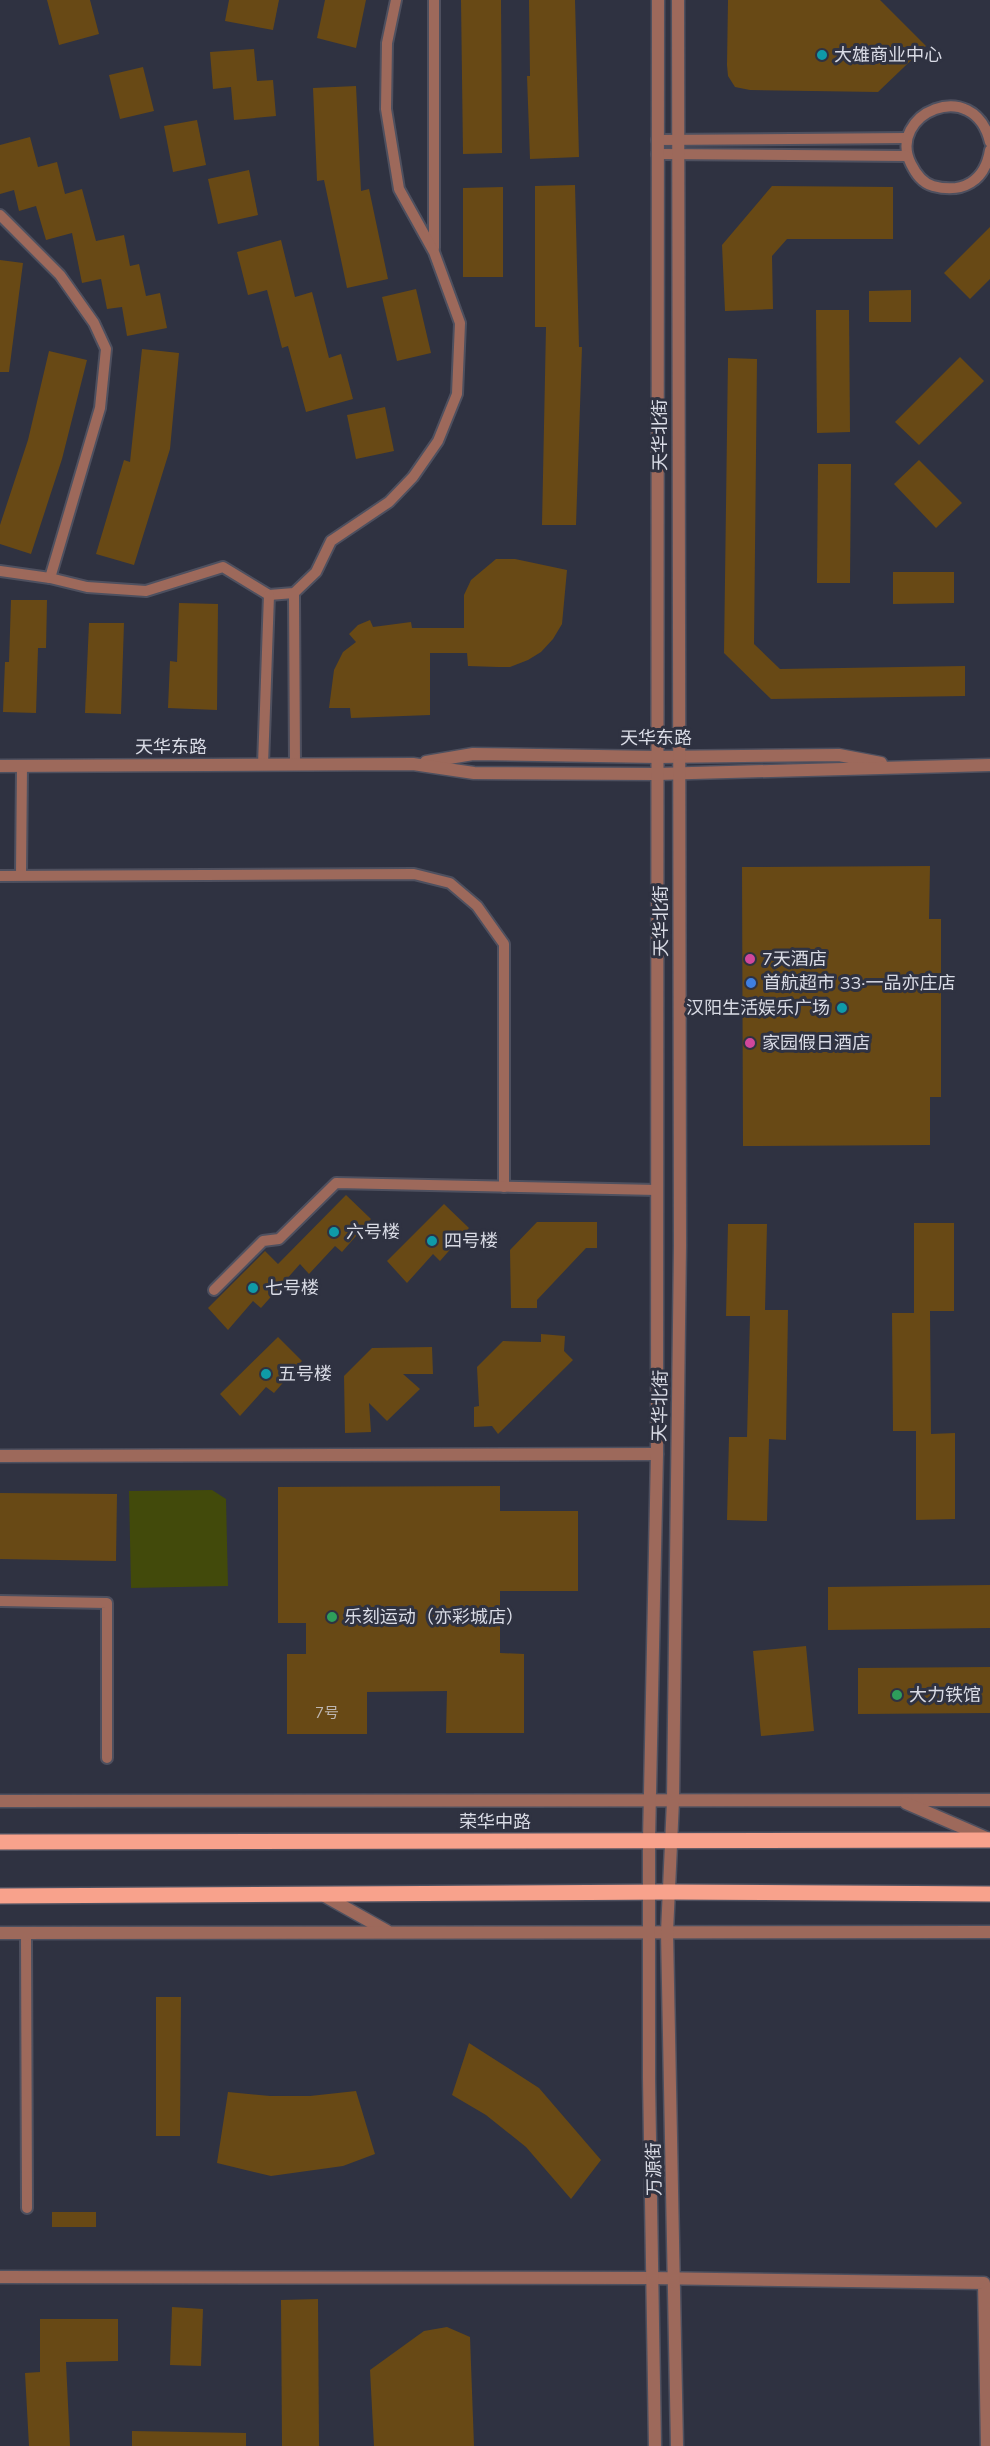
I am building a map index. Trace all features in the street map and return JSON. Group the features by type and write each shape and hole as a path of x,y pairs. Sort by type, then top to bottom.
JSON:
{"main road":[{"name":"荣华中路","path":"0,1842 990,1840"},
{"path":"0,1896 668,1892 990,1894"}],"street":[{"name":"天华北街","path":"649,1893 657,1454 658,0"},
{"name":"天华北街","path":"668,1892 672,1841 680,1245 678,0"},
{"name":"天华东路","path":"413,764 473,754 657,757 839,755 899,767"},
{"name":"天华东路","path":"0,766 413,764 474,773 679,774 990,765"},
{"path":"0,1456 657,1454"},
{"path":"901,1800 990,1840"},
{"path":"0,1801 990,1800"},
{"name":"万源街","path":"668,1892 677,2446"},
{"name":"万源街","path":"649,1893 651,2278 655,2446"},
{"path":"323,1895 390,1932"},
{"path":"0,1933 990,1932"},
{"path":"0,2277 674,2278 984,2283 987,2446"}],"lane":[{"path":"0,571 50,578 87,587 146,591 223,567 269,595 294,593 316,572 331,541 389,502 413,477 438,441 457,394 460,323 434,252 399,189 386,110 387,43 396,0"},
{"path":"434,0 434,252"},
{"path":"990,142 988,128 978,117 964,108 948,105 921,115 907,138 907,156 916,175 928,184 947,190 965,186 986,176 990,150"},
{"path":"657,140 907,138"},
{"path":"657,154 907,156"},
{"path":"0,215 60,275 94,323 106,349 100,408 50,578"},
{"path":"294,593 295,765"},
{"path":"263,765 269,595"},
{"path":"21,876 22,766"},
{"path":"0,876 414,874 450,883 477,906 504,944 504,1187"},
{"path":"214,1290 263,1241 279,1239 336,1183 657,1190"},
{"path":"0,1601 107,1603 107,1758"},
{"path":"26,1933 27,2208"}],"green space":[{"path":"212,1490 226,1499 228,1586 131,1588 129,1491"}],"building":[{"path":"47,0 90,0 99,34 59,45"},
{"path":"229,0 279,0 273,30 225,21"},
{"path":"325,0 366,0 356,48 317,38"},
{"path":"461,0 501,0 502,153 463,154"},
{"path":"529,0 575,0 579,157 530,159 527,76 530,76"},
{"name":"大雄商业中心","path":"728,0 880,0 926,46 878,92 750,90 735,87 728,76 727,65"},
{"path":"254,49 257,81 273,80 276,116 234,120 231,87 213,89 210,52"},
{"path":"143,67 154,111 120,119 109,75"},
{"path":"356,86 361,191 369,189 388,279 347,288 324,180 317,181 313,88"},
{"path":"197,120 206,165 173,172 164,126"},
{"path":"30,137 38,167 57,162 65,194 82,189 96,241 124,235 130,266 139,264 146,296 160,293 167,328 127,336 122,307 107,309 101,279 82,283 72,233 46,240 36,206 19,211 14,190 0,194 0,145"},
{"path":"249,170 258,215 218,224 208,179"},
{"path":"575,185 579,347 582,347 576,525 542,525 546,327 535,327 535,186"},
{"path":"772,186 893,187 893,239 787,239 772,256 773,309 725,311 722,245"},
{"path":"503,187 503,277 463,277 463,188"},
{"path":"990,227 990,279 970,299 944,273"},
{"path":"281,240 295,297 312,292 329,358 341,354 353,399 306,412 288,346 282,348 267,290 248,295 237,252"},
{"path":"0,260 23,263 9,372 0,372"},
{"path":"416,289 431,353 397,361 382,297"},
{"path":"911,290 911,322 869,322 869,291"},
{"path":"816,310 849,310 850,432 817,433"},
{"path":"142,349 179,353 170,449 134,565 96,554 124,460 130,462"},
{"path":"49,351 87,360 62,459 31,554 0,544 0,525 28,440"},
{"path":"960,357 984,381 919,445 895,422"},
{"path":"728,358 757,359 754,644 780,669 965,666 965,696 771,699 724,653"},
{"path":"385,407 394,451 356,459 347,415"},
{"path":"919,460 962,503 936,528 894,484"},
{"path":"818,464 851,464 850,583 817,583"},
{"path":"496,559 515,559 567,570 562,624 553,639 541,652 510,667 468,666 467,653 430,653 430,715 351,718 350,708 329,708 334,670 343,652 356,642 349,634 358,625 370,620 373,627 411,622 412,628 464,628 464,595 471,580"},
{"path":"893,572 954,572 954,603 893,604"},
{"path":"11,600 47,600 46,648 38,648 36,713 3,712 5,662 9,662"},
{"path":"179,603 218,604 217,710 168,708 170,661 177,662"},
{"path":"89,623 124,623 121,714 85,713"},
{"name":"汉阳生活娱乐广场","path":"930,866 929,919 941,919 941,1097 930,1097 930,1145 743,1146 742,867"},
{"path":"346,1195 371,1219 342,1252 335,1246 309,1274 300,1264 261,1308 253,1301 228,1330 208,1308 265,1251 278,1264"},
{"name":"四号楼","path":"444,1204 469,1228 440,1261 433,1254 407,1283 387,1261"},
{"path":"537,1222 597,1222 597,1248 586,1248 537,1300 537,1308 511,1308 510,1250"},
{"path":"914,1223 954,1223 954,1311 930,1311 931,1434 955,1433 955,1519 916,1520 916,1431 893,1431 892,1313 914,1313"},
{"path":"728,1224 767,1224 765,1310 788,1310 786,1440 769,1439 767,1521 727,1520 729,1437 747,1437 750,1316 726,1316"},
{"path":"541,1334 565,1336 564,1351 573,1360 498,1434 492,1426 474,1427 474,1407 479,1406 477,1367 503,1341 541,1342"},
{"name":"五号楼","path":"278,1337 302,1361 274,1393 266,1387 240,1416 220,1394"},
{"path":"432,1347 433,1374 403,1374 420,1389 387,1421 369,1403 371,1432 345,1433 344,1376 372,1348"},
{"path":"500,1486 500,1511 578,1511 578,1591 500,1591 500,1653 524,1654 524,1733 446,1733 447,1691 367,1692 367,1734 287,1734 287,1654 306,1654 306,1623 278,1623 278,1487"},
{"path":"0,1493 117,1494 116,1561 0,1559"},
{"path":"990,1585 990,1628 828,1630 828,1587"},
{"path":"806,1646 814,1731 761,1736 753,1651"},
{"path":"990,1667 990,1713 858,1714 858,1668"},
{"path":"156,1997 181,1997 180,2136 156,2136"},
{"path":"469,2043 539,2088 601,2160 571,2199 526,2147 486,2115 452,2095"},
{"path":"356,2091 375,2154 343,2166 271,2176 217,2163 228,2092 270,2096 310,2096"},
{"path":"52,2212 96,2212 96,2227 52,2227"},
{"path":"318,2299 319,2446 282,2446 281,2300"},
{"path":"172,2307 203,2309 201,2366 170,2365"},
{"path":"40,2319 118,2319 118,2361 66,2362 70,2446 29,2446 25,2373 40,2372"},
{"path":"447,2327 470,2337 474,2446 374,2446 370,2370 424,2331"},
{"path":"132,2431 246,2433 246,2446 132,2446"}],"place":[{"name":"大雄商业中心","path":"822,55"},
{"name":"7天酒店","path":"750,959"},
{"name":"首航超市 33·一品亦庄店","path":"751,983"},
{"name":"汉阳生活娱乐广场","path":"842,1008"},
{"name":"家园假日酒店","path":"750,1043"},
{"name":"六号楼","path":"334,1232"},
{"name":"四号楼","path":"432,1241"},
{"name":"七号楼","path":"253,1288"},
{"name":"五号楼","path":"266,1374"},
{"name":"乐刻运动（亦彩城店）","path":"332,1617"},
{"name":"大力铁馆","path":"897,1695"}]}
